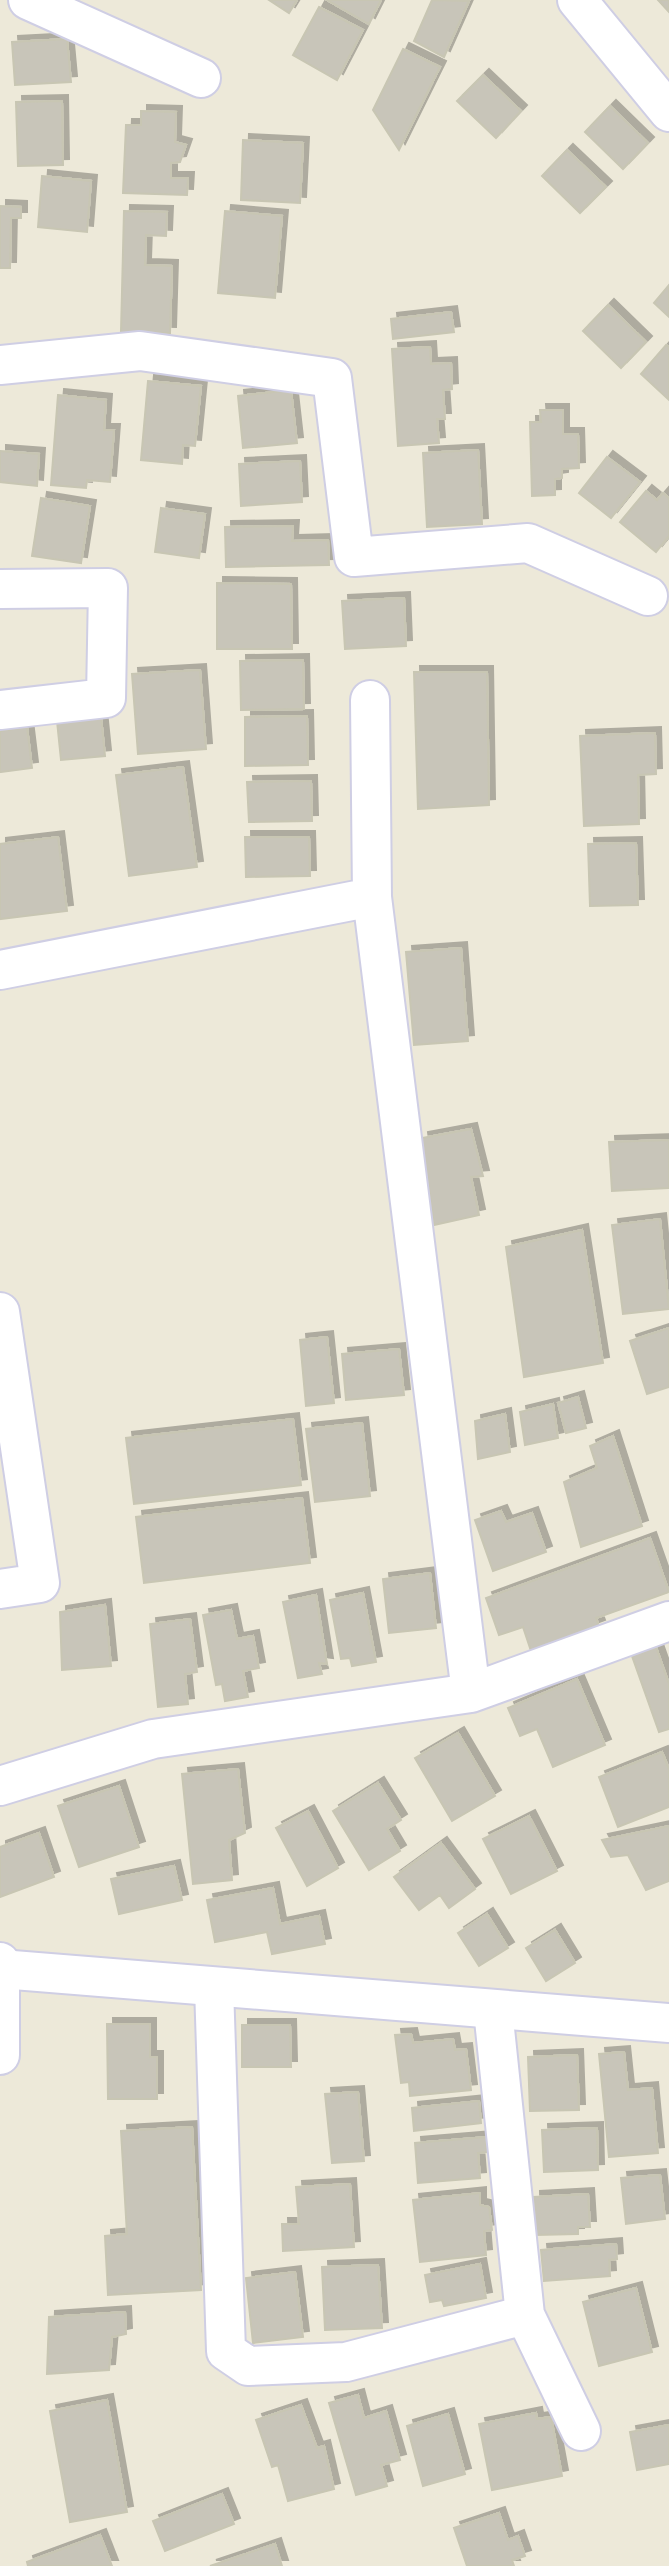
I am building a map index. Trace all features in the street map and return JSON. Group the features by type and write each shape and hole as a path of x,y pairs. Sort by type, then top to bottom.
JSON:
{"street":[{"path":"28,0 201,78"},
{"path":"577,0 669,113"},
{"path":"0,365 140,351 332,378 354,557 528,543 648,596"},
{"path":"0,589 108,588 106,698 0,710"},
{"path":"370,700 372,897 471,1693"},
{"path":"0,970 372,897"},
{"path":"0,1312 40,1583 0,1589"},
{"path":"1,1776 153,1739 471,1693 669,1620"},
{"path":"0,2055 1,1967 214,1987 669,2023"},
{"path":"214,1987 226,2351 248,2366 346,2362 525,2315"},
{"path":"493,2010 525,2315 581,2431"}],"building":[{"path":"269,0 297,0 289,13"},
{"path":"327,0 381,0 369,24"},
{"path":"432,0 469,1 444,57 414,41"},
{"path":"658,0 669,0 669,12"},
{"path":"319,7 363,30 337,80 293,55"},
{"path":"67,39 71,82 15,85 12,42"},
{"path":"403,49 440,67 399,150 373,110"},
{"path":"483,75 521,111 496,138 457,101"},
{"path":"62,101 63,165 18,166 16,102"},
{"path":"610,106 648,143 623,169 585,132"},
{"path":"141,111 176,112 175,142 186,145 180,162 171,163 171,178 188,178 187,195 123,193 126,125 141,125"},
{"path":"243,140 303,143 300,203 241,200"},
{"path":"567,150 606,187 580,213 542,176"},
{"path":"42,176 91,181 87,232 38,227"},
{"path":"0,206 21,207 21,218 11,218 10,268 0,268"},
{"path":"124,211 167,212 166,236 146,235 145,265 172,266 170,333 121,332"},
{"path":"225,211 282,216 275,298 218,293"},
{"path":"669,285 669,317 654,303"},
{"path":"608,305 646,342 621,368 583,331"},
{"path":"451,312 454,332 393,339 391,319"},
{"path":"666,345 669,347 669,400 641,374"},
{"path":"430,347 431,364 451,363 452,389 443,390 445,419 437,419 439,443 398,446 392,349"},
{"path":"148,381 201,386 195,446 183,445 182,464 141,460"},
{"path":"291,390 297,443 243,448 238,396"},
{"path":"58,395 106,400 104,430 114,430 110,482 87,480 86,488 51,485"},
{"path":"540,410 563,410 563,434 578,434 579,468 562,469 562,478 555,479 555,495 532,496 530,422 541,422"},
{"path":"478,450 482,524 427,527 423,453"},
{"path":"0,451 39,454 37,486 0,482"},
{"path":"607,457 640,482 611,518 579,493"},
{"path":"300,461 302,502 241,506 239,464"},
{"path":"646,491 657,500 663,493 669,498 669,536 656,552 620,522"},
{"path":"41,498 90,506 81,563 32,556"},
{"path":"161,508 205,514 199,558 155,552"},
{"path":"293,526 292,541 328,540 329,565 226,567 225,527"},
{"path":"217,583 291,584 292,649 217,649"},
{"path":"404,598 406,646 345,649 342,601"},
{"path":"303,660 304,709 241,710 240,661"},
{"path":"200,670 206,749 138,754 132,674"},
{"path":"414,672 487,672 489,805 418,809"},
{"path":"307,716 308,765 245,766 245,717"},
{"path":"101,717 105,756 61,760 57,721"},
{"path":"27,727 32,768 0,772 0,731"},
{"path":"655,733 656,774 638,775 639,824 584,826 580,736"},
{"path":"183,767 197,867 129,876 116,775"},
{"path":"311,781 312,821 249,822 247,782"},
{"path":"58,837 67,911 0,919 0,844"},
{"path":"245,837 309,837 310,876 246,877"},
{"path":"636,843 638,905 590,906 588,844"},
{"path":"461,948 468,1041 414,1045 406,952"},
{"path":"471,1129 483,1176 471,1177 479,1215 434,1225 422,1138"},
{"path":"669,1140 669,1188 612,1191 609,1142"},
{"path":"660,1219 669,1309 623,1314 612,1225"},
{"path":"582,1230 603,1363 524,1377 506,1247"},
{"path":"669,1328 669,1387 647,1394 630,1341"},
{"path":"327,1337 334,1403 306,1406 300,1340"},
{"path":"399,1349 404,1395 346,1400 342,1354"},
{"path":"578,1397 586,1428 566,1433 558,1403"},
{"path":"553,1404 558,1438 525,1445 520,1412"},
{"path":"505,1414 510,1452 478,1459 475,1421"},
{"path":"293,1419 301,1485 134,1504 126,1438"},
{"path":"362,1423 370,1496 315,1502 306,1429"},
{"path":"613,1436 642,1526 581,1547 564,1482 597,1468 590,1446"},
{"path":"302,1498 310,1563 144,1583 136,1517"},
{"path":"501,1511 506,1522 532,1513 546,1552 493,1571 475,1520"},
{"path":"650,1538 669,1592 596,1618 599,1626 531,1651 523,1627 499,1635 486,1598"},
{"path":"430,1573 436,1628 389,1633 383,1579"},
{"path":"363,1593 376,1662 352,1666 350,1658 341,1659 330,1600"},
{"path":"316,1595 327,1664 319,1663 322,1674 298,1678 283,1602"},
{"path":"105,1605 111,1666 62,1670 60,1612"},
{"path":"231,1610 237,1639 253,1636 259,1668 243,1671 248,1697 225,1701 222,1684 216,1685 203,1615"},
{"path":"190,1619 197,1672 185,1674 188,1704 158,1707 150,1624"},
{"path":"656,1647 669,1684 669,1729 659,1732 632,1656"},
{"path":"577,1679 605,1745 553,1767 537,1729 520,1736 508,1708"},
{"path":"458,1733 495,1796 452,1821 415,1758"},
{"path":"662,1752 669,1769 669,1807 618,1827 599,1777"},
{"path":"238,1769 245,1833 229,1840 232,1880 193,1884 182,1774"},
{"path":"378,1783 401,1820 387,1829 400,1851 369,1870 333,1811"},
{"path":"119,1786 139,1847 79,1867 58,1806"},
{"path":"308,1811 338,1868 307,1886 276,1828"},
{"path":"529,1816 557,1871 511,1894 483,1839"},
{"path":"669,1826 669,1881 646,1890 628,1855 611,1857 602,1840"},
{"path":"39,1833 54,1877 0,1897 0,1847"},
{"path":"441,1843 475,1889 449,1908 440,1895 419,1910 394,1877"},
{"path":"174,1866 182,1900 119,1914 111,1879"},
{"path":"273,1888 280,1924 319,1916 325,1944 272,1954 267,1932 215,1942 207,1900"},
{"path":"487,1914 508,1948 479,1966 458,1933"},
{"path":"555,1930 575,1963 546,1981 526,1948"},
{"path":"107,2024 150,2024 150,2057 157,2057 157,2099 108,2099"},
{"path":"242,2025 290,2025 291,2067 242,2067"},
{"path":"411,2034 413,2043 453,2039 455,2050 466,2049 471,2090 410,2096 409,2082 401,2083 395,2035"},
{"path":"624,2052 628,2090 652,2088 658,2153 609,2157 599,2054"},
{"path":"577,2055 579,2110 530,2111 528,2057"},
{"path":"358,2092 364,2161 332,2163 325,2094"},
{"path":"479,2101 481,2123 414,2131 412,2108"},
{"path":"192,2127 201,2290 108,2295 105,2236 127,2234 121,2131"},
{"path":"597,2128 598,2170 544,2172 542,2130"},
{"path":"486,2137 487,2152 478,2153 480,2178 418,2183 415,2143"},
{"path":"660,2175 665,2219 626,2224 621,2178"},
{"path":"350,2184 354,2247 283,2251 282,2224 299,2224 296,2187"},
{"path":"480,2193 480,2205 489,2207 492,2230 484,2231 486,2255 420,2262 413,2200"},
{"path":"588,2194 590,2227 578,2227 578,2234 535,2235 534,2197"},
{"path":"616,2244 617,2259 609,2260 610,2276 544,2281 541,2250"},
{"path":"480,2264 486,2298 444,2306 442,2300 430,2302 425,2275"},
{"path":"378,2265 382,2328 325,2330 322,2267"},
{"path":"295,2272 303,2337 253,2343 246,2278"},
{"path":"636,2288 652,2352 599,2366 583,2302"},
{"path":"125,2312 126,2334 112,2337 109,2370 47,2374 49,2317"},
{"path":"358,2395 364,2418 386,2411 400,2460 381,2465 387,2486 356,2495 329,2403"},
{"path":"107,2400 127,2512 70,2522 50,2411"},
{"path":"301,2405 317,2448 324,2446 334,2489 288,2501 278,2465 272,2467 256,2420"},
{"path":"536,2413 537,2419 551,2417 562,2476 492,2490 479,2424"},
{"path":"448,2414 465,2474 423,2486 407,2426"},
{"path":"669,2425 669,2464 637,2470 630,2432"},
{"path":"222,2494 234,2524 165,2551 153,2521"},
{"path":"499,2513 508,2540 518,2536 525,2556 512,2560 514,2566 467,2566 454,2528"},
{"path":"100,2535 112,2566 28,2566 27,2562"},
{"path":"275,2544 282,2566 210,2566"}]}
